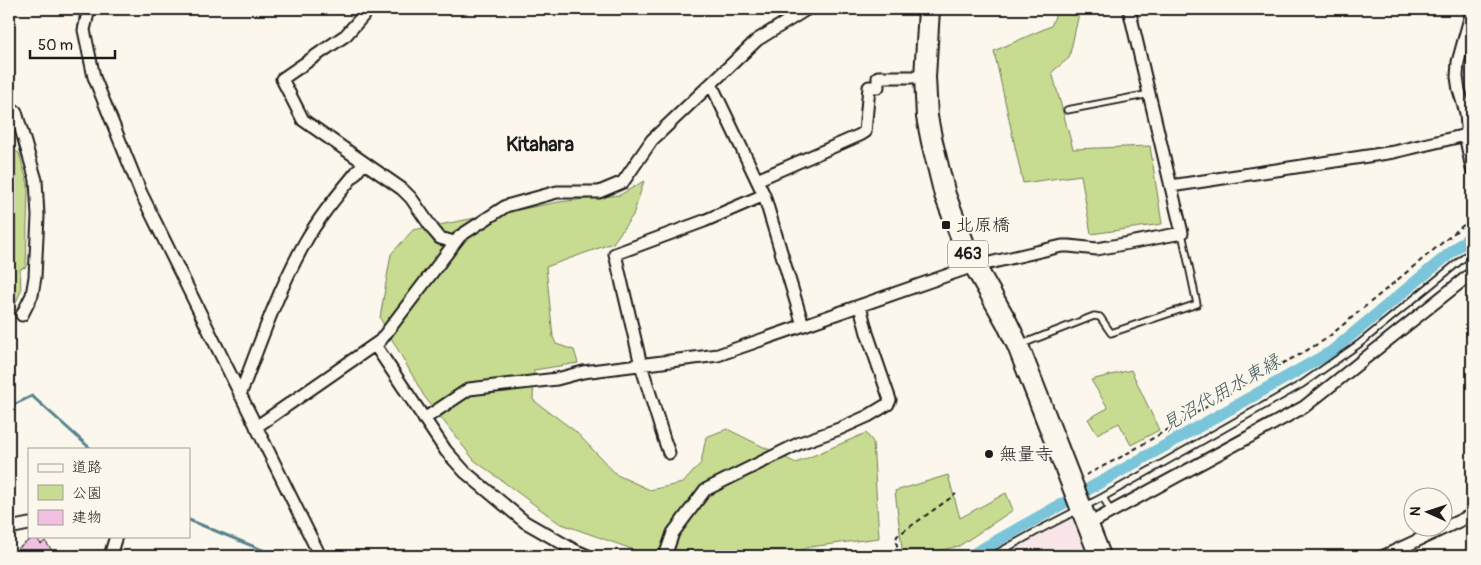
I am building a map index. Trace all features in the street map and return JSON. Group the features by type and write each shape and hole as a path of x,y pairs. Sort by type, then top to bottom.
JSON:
{"highway":[{"name":"463","path":"929,9 926,77 927,117 945,195 974,267 1006,321 1018,346 1076,481 1083,512 1100,556"}],"street":[{"path":"89,9 84,30 94,77 141,193 320,556"},
{"path":"369,9 346,35 282,80 303,120 402,189 440,238 454,242"},
{"path":"256,428 380,341 460,236 506,206 557,192 599,192 623,182 652,140 757,40 807,9"},
{"path":"424,419 469,389 557,379 583,372 718,355 974,267 1062,246 1097,249 1182,233 1130,9"},
{"path":"1472,11 1458,62 1457,77 1466,113 1468,154 1472,169"},
{"path":"757,180 865,132 869,87 878,88 878,77 926,77"},
{"path":"711,84 764,195 804,325"},
{"path":"9,112 16,112 36,180 38,216 35,277 32,295 22,315"},
{"path":"1171,186 1394,152 1466,135"},
{"path":"240,395 282,286 303,245 328,207 364,163"},
{"path":"669,453 641,365 616,254 704,221 764,195"},
{"path":"1083,512 1111,512 1304,407 1472,272"},
{"path":"665,556 672,533 705,490 800,443 868,416 888,404 890,400 867,334 860,306"},
{"path":"375,345 446,452 465,472 525,522 588,556"},
{"path":"1384,556 1472,516"},
{"path":"9,528 28,524"},
{"path":"110,556 115,538"}],"lane":[{"path":"1067,110 1150,94"},
{"path":"1018,346 1094,316 1100,317 1111,333 1197,304 1182,233"},
{"path":"992,556 1041,529 1083,512 1103,497 1302,384 1359,344 1472,252"},
{"path":"1103,497 1111,512"}],"path":[{"path":"1076,481 1121,457 1326,338 1472,218"},
{"path":"899,556 897,536 956,494"}],"shaded area":[{"path":"1069,518 1073,522 1087,556 1002,556 1038,534"}],"green space":[{"path":"1058,9 1080,9 1069,58 1052,72 1073,149 1150,146 1162,224 1091,234 1081,175 1023,183 994,51 1051,26"},
{"path":"9,147 19,153 28,184 26,267 20,269 21,291 12,311 9,311"},
{"path":"644,181 633,215 613,243 546,267 553,337 556,344 574,350 578,363 534,370 533,400 575,431 617,475 650,490 683,483 701,463 706,437 727,429 796,463 866,433 873,442 879,538 810,547 785,556 707,556 640,552 559,523 474,460 424,396 380,318 391,254 413,230 559,202 620,195"},
{"path":"1131,370 1159,430 1131,445 1119,423 1097,434 1088,419 1108,408 1091,380"},
{"path":"948,475 960,518 1006,493 1013,510 959,546 916,556 903,556 895,491"}],"building":[{"path":"32,538 36,538 41,544 45,541 56,556 9,556"}],"waterway":[{"path":"81,9 79,23 85,62"},
{"path":"139,201 314,556"},
{"name":"見沼代用水東縁","path":"970,556 1331,352 1472,235"},
{"path":"9,407 32,396 90,448"},
{"path":"190,520 272,554"}],"place":[{"name":"北原橋","path":"946,225"},
{"name":"無量寺","path":"989,454"}],"district":[{"name":"Kitahara","path":"540,144"}]}
